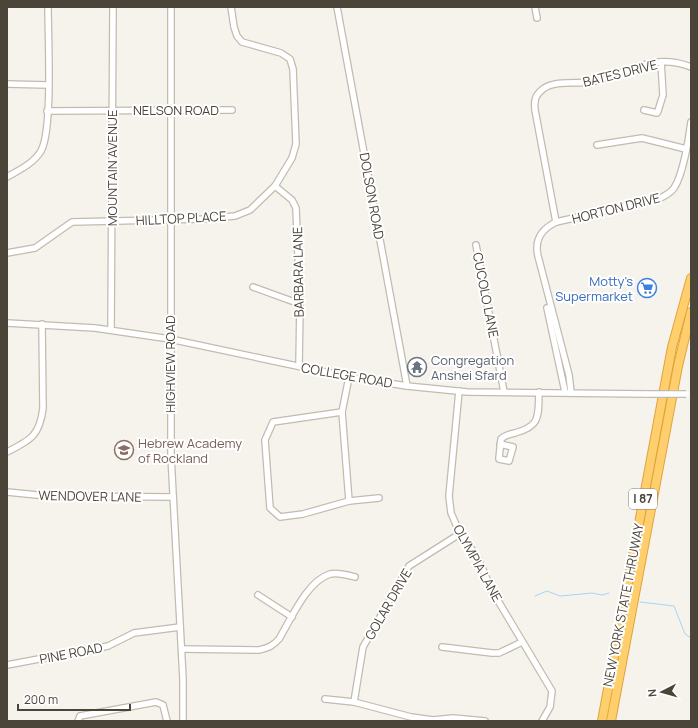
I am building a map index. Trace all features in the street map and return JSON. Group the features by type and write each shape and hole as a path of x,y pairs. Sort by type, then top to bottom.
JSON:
{"highway":[{"name":"NEW YORK STATE THRUWAY","path":"602,721 672,347 691,278"},
{"name":"NEW YORK STATE THRUWAY","path":"611,721 678,366 691,312"}],"street":[{"path":"7,177 28,166 41,152 45,139 48,85 48,7"},
{"name":"MOUNTAIN AVENUE","path":"111,330 113,221 113,7"},
{"name":"HIGHVIEW ROAD","path":"171,7 170,339 173,497 182,648 183,721"},
{"name":"HILLTOP PLACE","path":"7,253 35,248 72,222 203,219 235,216 250,210 275,186 292,158 296,144 293,69 290,58 281,52 242,42 237,36 234,28 231,7"},
{"name":"DOLSON ROAD","path":"337,7 407,386"},
{"path":"535,7 537,18"},
{"path":"644,110 656,113 658,111 663,95 661,62"},
{"name":"BATES DRIVE","path":"556,222 535,110 534,101 538,94 544,88 551,85 590,82 646,64 661,62 678,63 691,67"},
{"path":"7,84 48,85"},
{"name":"NELSON ROAD","path":"47,111 232,110"},
{"name":"HORTON DRIVE","path":"568,392 547,307 544,282 537,251 537,240 542,232 556,222 667,195 674,189 678,180 691,122"},
{"path":"597,145 642,138 686,149"},
{"name":"BARBARA LANE","path":"275,186 292,200 296,208 300,304 299,366"},
{"name":"CUCOLO LANE","path":"476,246 504,392"},
{"path":"253,287 300,304"},
{"name":"COLLEGE ROAD","path":"7,323 42,324 111,330 170,339 349,377 407,386 459,391 688,394"},
{"path":"7,452 31,439 39,428 42,420 42,324"},
{"path":"349,377 342,412 349,501"},
{"name":"OLYMPIA LANE","path":"459,391 449,496 451,513 460,533 478,560 491,588 552,691 550,707 542,721"},
{"path":"500,444 504,436 527,430 534,424 538,413 539,392"},
{"path":"342,412 273,422 265,440 270,508 280,517 294,516 349,501 379,498"},
{"name":"WENDOVER LANE","path":"7,492 47,496 173,497"},
{"name":"GOLAR DRIVE","path":"354,702 363,647 409,566 460,533"},
{"path":"182,648 259,650 267,648 274,645 279,639 313,584 323,577 337,573 355,577"},
{"path":"258,596 292,617"},
{"name":"PINE ROAD","path":"7,665 108,646 134,633 180,627"},
{"path":"442,647 492,653 503,651 522,642"},
{"path":"325,700 354,702 412,717 433,720 468,718 485,721"},
{"path":"78,721 80,716 156,702 163,705 167,721"}],"waterway":[{"path":"535,596 547,591 560,596 592,593 602,595 609,593"},
{"path":"640,602 674,606 685,634 691,638"}],"place":[{"name":"Motty's Supermarket","path":"647,288"},
{"name":"Congregation Anshei Sfard","path":"417,367"},
{"name":"Hebrew Academy of Rockland","path":"124,450"}]}
